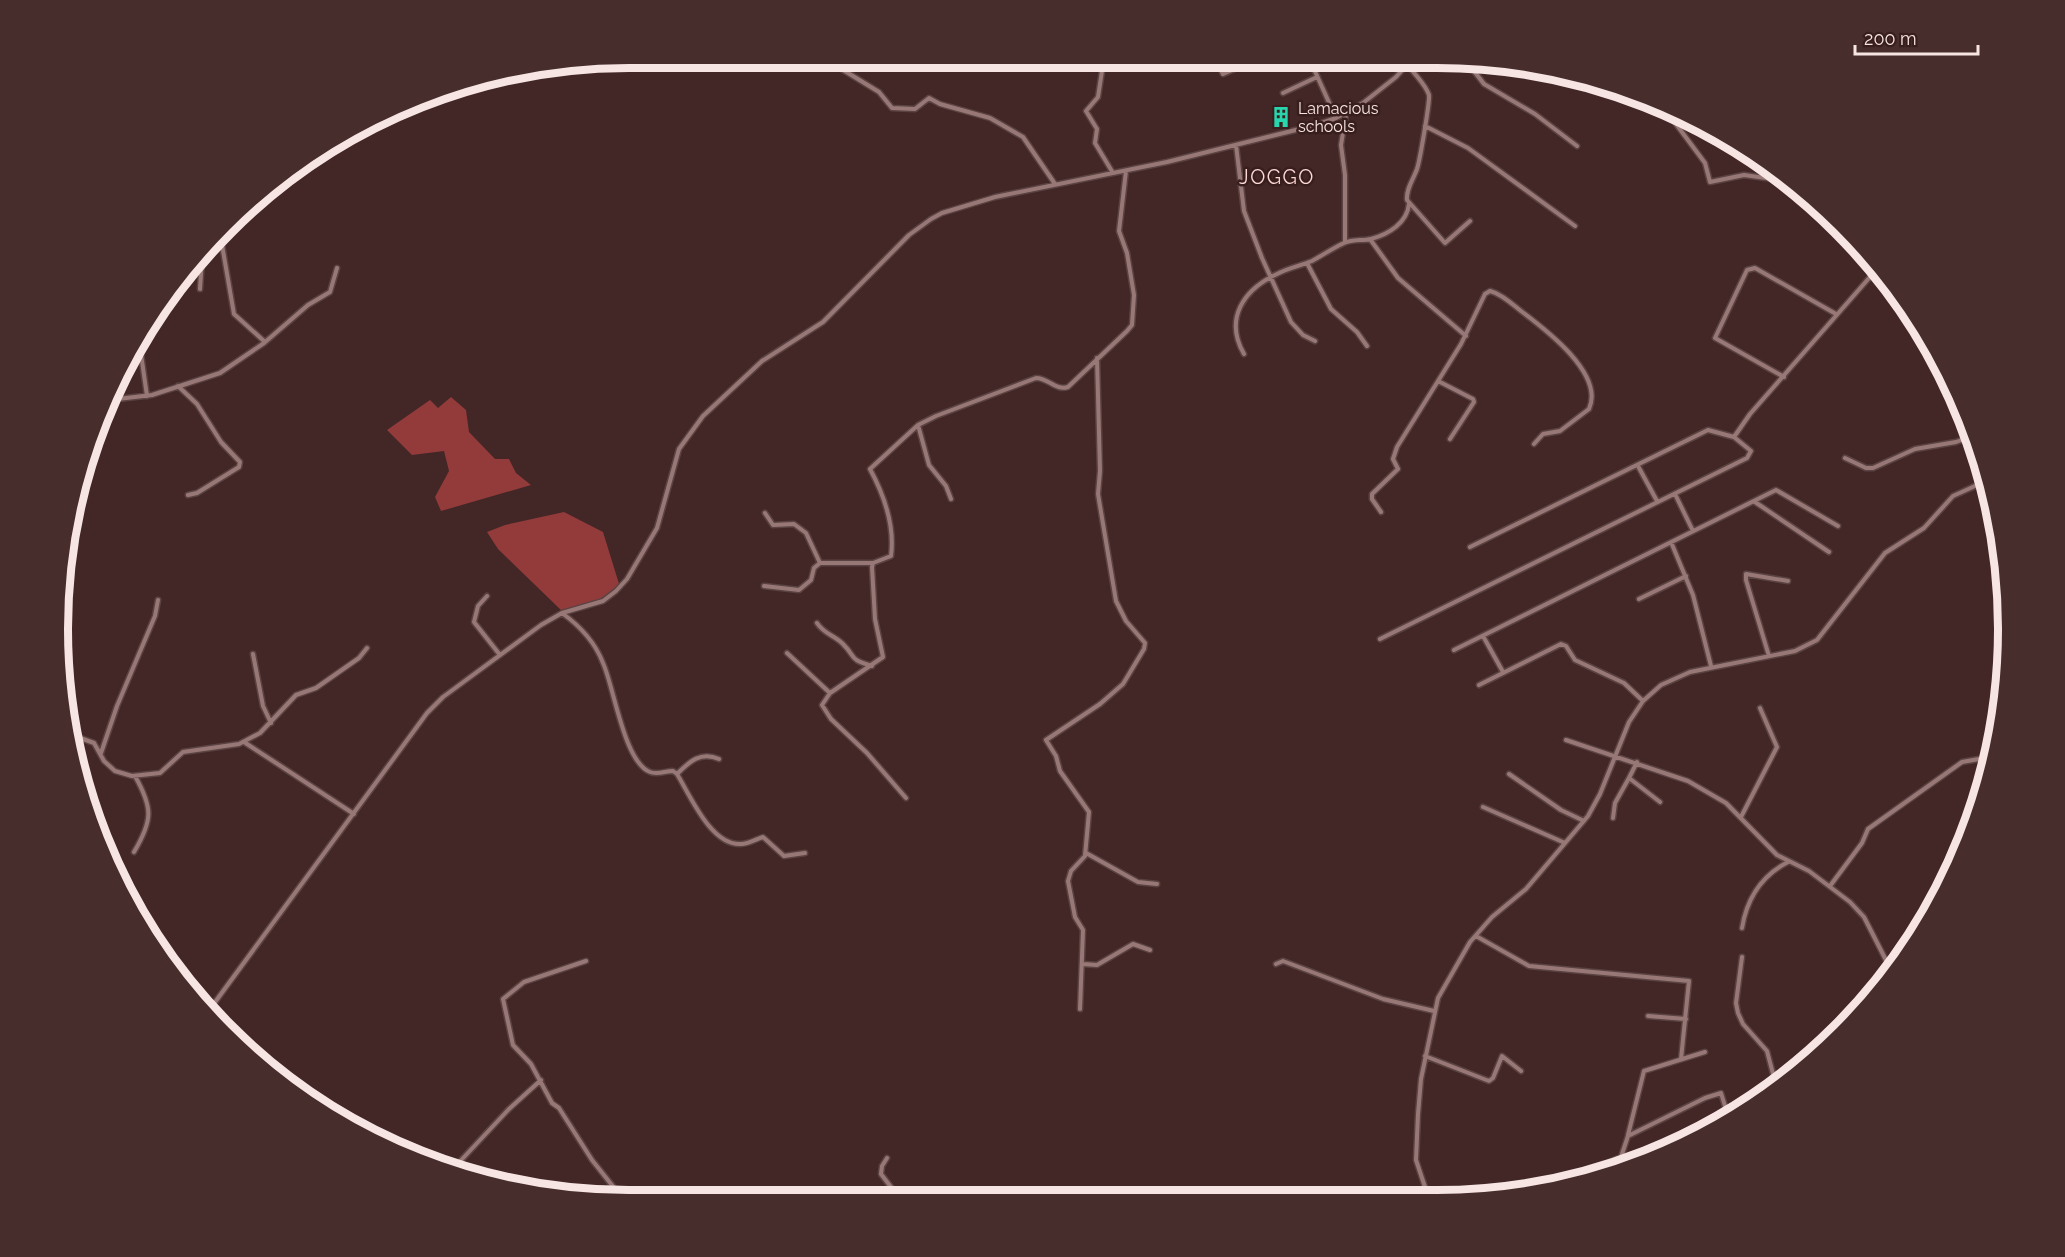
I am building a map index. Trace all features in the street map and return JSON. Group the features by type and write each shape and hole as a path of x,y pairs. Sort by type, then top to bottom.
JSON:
{"street":[{"path":"840,68 879,92 892,108 915,108 929,98 999,122 1028,142 1055,184"},
{"path":"1102,68 1098,97 1086,111 1097,129 1095,143 1113,173"},
{"path":"1220,68 1223,74 1237,68"},
{"path":"1313,68 1336,118"},
{"path":"213,1005 427,713 443,697 562,613 603,601 627,579 657,528 685,438 703,416 753,368 776,350 823,322 909,235 931,219 964,206 1236,145 1336,118 1376,94 1404,68"},
{"path":"1244,354 1235,336 1235,318 1238,308 1270,277 1307,263 1345,242 1370,239 1398,225 1408,213 1409,204 1406,194 1418,168 1428,95 1411,68"},
{"path":"1472,69 1484,84 1535,114 1577,146"},
{"path":"1283,93 1317,77"},
{"path":"1345,242 1345,175 1341,145 1347,113"},
{"path":"1672,119 1705,163 1710,182 1744,174 1771,178"},
{"path":"1425,126 1468,148 1575,226"},
{"path":"1236,145 1244,211 1270,277 1296,328 1315,341"},
{"path":"765,586 799,590 811,580 813,568 820,563 873,563 891,556 893,539 883,495 870,469 918,425 936,416 1036,378 1063,388 1127,331 1134,316 1129,264 1119,231 1126,171"},
{"path":"1409,204 1445,243 1470,221"},
{"path":"1370,239 1398,278 1466,336"},
{"path":"222,243 234,314 266,342"},
{"path":"1307,263 1331,309 1357,332 1367,346"},
{"path":"200,289 202,265"},
{"path":"116,399 147,396 220,373 266,342 301,310 330,292 337,268"},
{"path":"1784,377 1715,338 1747,270 1755,268 1836,314"},
{"path":"1734,437 1750,414 1872,275"},
{"path":"1381,512 1372,499 1372,494 1398,469 1393,459 1397,447 1466,336 1485,294 1494,292 1544,328 1578,362 1592,394 1589,409 1560,431 1543,434 1534,444"},
{"path":"141,352 147,396"},
{"path":"1080,1009 1083,930 1075,916 1068,881 1071,870 1082,862 1086,853 1089,812 1060,771 1056,756 1046,740 1100,704 1123,684 1144,649 1145,643 1126,621 1116,601 1098,494 1101,471 1097,358"},
{"path":"1438,381 1473,399 1474,402 1450,439"},
{"path":"178,386 197,404 221,442 240,462 239,467 188,495"},
{"path":"918,425 928,465 946,486 951,499"},
{"path":"1380,639 1747,458 1750,454 1749,447 1734,437 1708,430 1470,547"},
{"path":"1845,458 1866,468 1873,468 1915,449 1964,439"},
{"path":"1638,466 1657,501"},
{"path":"1426,1190 1416,1160 1418,1114 1425,1056 1434,1011 1466,948 1492,917 1526,889 1584,821 1600,794 1629,722 1643,701 1673,678 1711,666 1795,651 1816,640 1886,553 1924,528 1953,496 1978,484"},
{"path":"1454,650 1776,490 1838,526"},
{"path":"1675,494 1694,531"},
{"path":"1755,502 1829,552"},
{"path":"765,513 772,525 791,523 806,533 820,563"},
{"path":"1671,542 1686,576 1711,666"},
{"path":"873,563 875,619 884,654 872,666 830,693 822,705 825,713 867,753 906,798"},
{"path":"1769,656 1746,574 1788,581"},
{"path":"1639,599 1686,576"},
{"path":"487,596 478,606 474,622 500,655"},
{"path":"101,753 117,706 155,616 158,600"},
{"path":"562,613 585,633 603,661 625,736 644,768 655,773 669,771 677,774 695,810 727,841 743,844 764,837 784,856 805,853"},
{"path":"817,622 826,634 842,643 852,659 872,666"},
{"path":"1483,636 1503,672"},
{"path":"1479,684 1561,644 1566,646 1575,660 1624,683 1643,701"},
{"path":"78,737 94,743 115,771 135,776 160,773 176,756 188,750 212,749 244,742 271,723 280,709 296,695 316,688 359,658 367,648"},
{"path":"787,653 830,693"},
{"path":"253,654 263,706 271,723"},
{"path":"1741,817 1777,747 1760,708"},
{"path":"1566,740 1688,781 1716,796 1741,817 1777,855 1830,886 1864,917 1887,963"},
{"path":"244,742 354,814"},
{"path":"677,774 698,757 705,755 718,759"},
{"path":"1830,886 1862,843 1868,829 1962,762 1979,759 1981,761"},
{"path":"1613,818 1615,803 1637,762"},
{"path":"1509,774 1561,810 1584,821"},
{"path":"134,852 146,830 150,807 135,776"},
{"path":"1629,778 1660,802"},
{"path":"1483,807 1565,843"},
{"path":"1086,853 1138,882 1157,884"},
{"path":"1742,928 1754,892 1771,872 1789,862"},
{"path":"1476,936 1529,966 1686,978 1690,986 1681,1059"},
{"path":"1083,964 1097,965 1133,944 1150,950"},
{"path":"1742,957 1736,1003 1738,1013 1743,1024 1767,1051 1774,1077"},
{"path":"586,961 524,982 503,999 513,1045 541,1080 552,1103 559,1108 592,1160 615,1189"},
{"path":"1276,964 1283,962 1383,999 1434,1011"},
{"path":"1648,1016 1686,1019"},
{"path":"1602,1164 1621,1156 1644,1071 1704,1052"},
{"path":"1425,1056 1489,1081 1493,1078 1503,1056 1521,1071"},
{"path":"458,1163 502,1116 541,1080"},
{"path":"1628,1136 1721,1093 1726,1109"},
{"path":"888,1158 882,1166 881,1174 893,1190"}],"shaded area":[{"path":"451,397 466,410 469,432 495,459 509,459 516,473 531,485 441,511 435,497 449,471 444,451 412,455 387,430 430,400 438,408"},
{"path":"564,512 603,532 620,587 601,599 563,612 498,549 487,532 505,525"}],"place":[{"name":"Lamacious schools","path":"1281,117"}],"district":[{"name":"JOGGO","path":"1277,177"}]}
